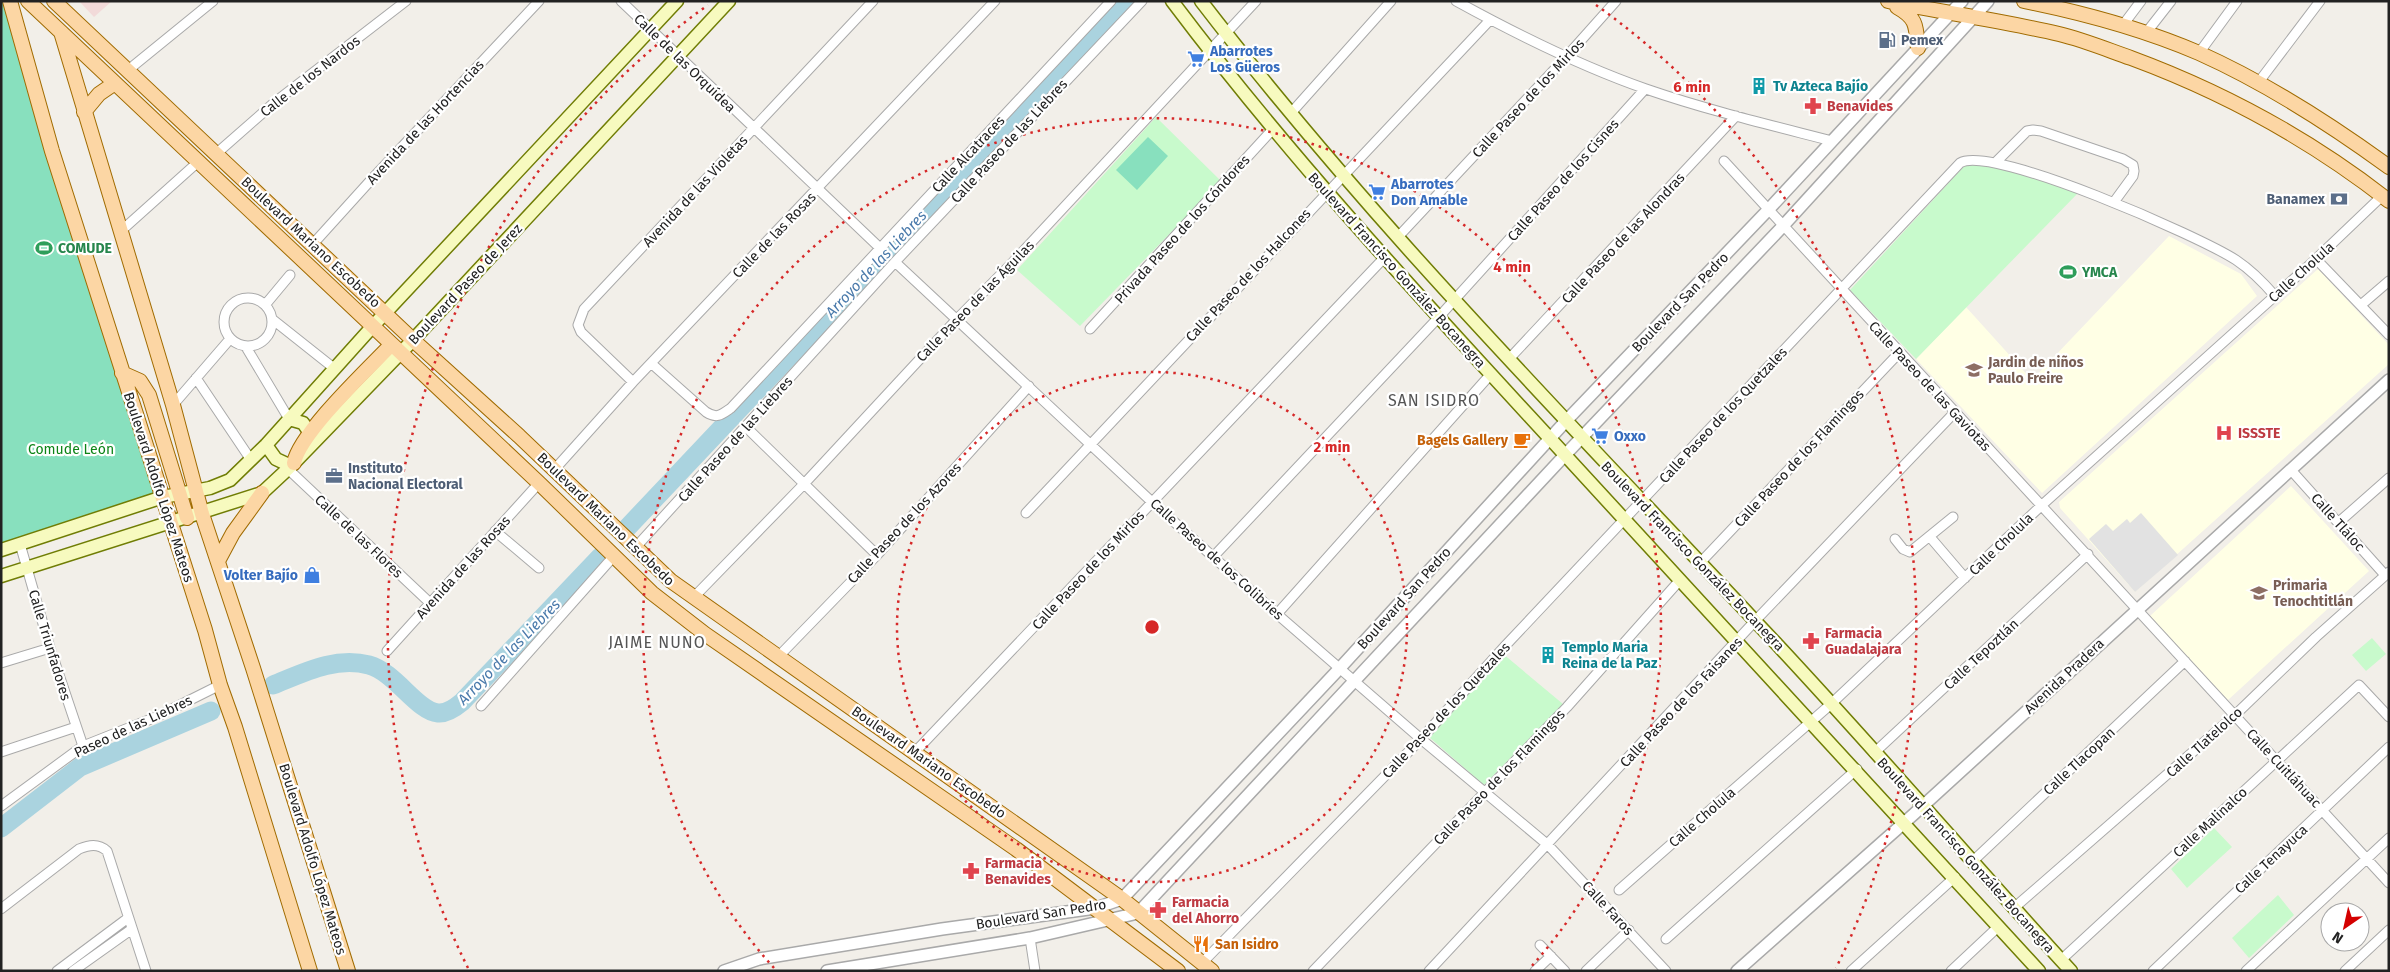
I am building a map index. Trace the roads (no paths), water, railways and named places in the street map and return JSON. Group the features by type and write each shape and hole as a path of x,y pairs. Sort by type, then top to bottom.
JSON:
{"main road":[{"name":"Boulevard Adolfo López Mateos","path":"10,1 52,151 205,630 220,686 235,727 310,971"},
{"name":"Boulevard Mariano Escobedo","path":"28,1 395,349 540,483 613,557 673,610 1113,920 1178,971"},
{"name":"Boulevard Adolfo López Mateos","path":"52,1 173,405 194,490 253,668 348,971"},
{"name":"Boulevard Mariano Escobedo","path":"52,1 554,470 655,568 693,598 777,658 915,752 1122,899 1207,967"},
{"path":"1,550 163,497 210,488 230,480 266,445 372,327 677,1"},
{"name":"Boulevard Paseo de Jerez","path":"1,576 202,514 262,493 291,466 395,349 413,340 729,1"},
{"name":"Boulevard Francisco González Bocanegra","path":"1172,1 1273,129 1384,258 1490,375 1812,720 2039,971"},
{"name":"Boulevard Francisco González Bocanegra","path":"1201,1 1291,113 1398,238 1565,422 1755,621 2071,971"},
{"path":"1888,1 2061,35 2150,65 2207,88 2287,132 2385,198"},
{"path":"1888,1 1912,17 1916,29 1918,48"},
{"path":"2024,1 2060,5 2146,33 2199,53 2258,83 2353,142 2389,167"},
{"path":"84,112 99,94 115,83"},
{"path":"266,445 276,460 291,466 297,450 310,433 395,349"},
{"path":"122,372 140,381 149,395 187,518"},
{"path":"289,419 303,423 310,433"},
{"path":"218,560 233,533 262,493"}],"street":[{"path":"127,71 213,1"},
{"name":"Calle de los Nardos","path":"216,153 276,102 406,1"},
{"name":"Avenida de las Hortencias","path":"313,244 539,1"},
{"name":"Calle de las Orquídea","path":"621,1 753,129 880,248"},
{"name":"Avenida de las Violetas","path":"633,382 587,340 578,325 579,317 584,309 872,1"},
{"name":"Calle de las Rosas","path":"554,470 633,382 995,1"},
{"name":"Calle Alcatraces","path":"652,364 706,412 714,417 721,416 731,408 1111,1"},
{"name":"Calle Paseo de las Liebres","path":"635,548 895,262 1142,1"},
{"name":"Calle Paseo de las Águilas","path":"693,598 804,484 956,319 1013,262 1256,1"},
{"path":"1291,113 1391,1"},
{"path":"1456,1 1490,20 1567,56 1645,89 1736,116 1832,141"},
{"name":"Calle Paseo de los Mirlos","path":"1398,238 1616,1"},
{"name":"Boulevard San Pedro","path":"728,970 759,959 942,929 1096,908 1122,899 1340,668 1565,422 1769,209 1962,1"},
{"name":"Boulevard San Pedro","path":"827,971 1030,938 1138,913 1356,682 1565,455 1783,226 1974,19 1988,1"},
{"path":"2123,26 2141,1"},
{"path":"2146,33 2171,1"},
{"path":"2199,53 2237,1"},
{"path":"2258,83 2320,1"},
{"name":"Calle Paseo de los Halcones","path":"1026,513 1326,192 1490,20"},
{"name":"Calle Paseo de los Cisnes","path":"1214,556 1438,318 1645,89"},
{"path":"1870,99 1887,114"},
{"name":"Calle Paseo de las Alondras","path":"1508,359 1736,116"},
{"name":"Privada Paseo de los Cóndores","path":"1090,329 1273,129"},
{"path":"1996,162 2027,132 2033,130 2050,134 2123,159 2133,165 2134,171 2132,176 2114,202"},
{"name":"Calle Paseo de los Quetzales","path":"1207,967 1840,290 1960,163 1966,159 1996,162 2114,202 2234,259 2255,274 2275,296"},
{"name":"Calle Paseo de las Gaviotas","path":"1724,161 1840,290 2088,554 2137,609"},
{"path":"121,231 198,162"},
{"name":"Calle Cholula","path":"1619,890 1830,704 2042,505 2385,198"},
{"name":"Calle Paseo de los Mirlos","path":"915,752 1384,258"},
{"path":"2316,259 2389,335"},
{"name":"Calle Paseo de los Colibríes","path":"895,262 1152,502 1277,614 1421,739 1548,845"},
{"path":"265,305 290,275"},
{"path":"2361,305 2389,281"},
{"path":"289,419 246,347 230,339 224,328 224,316 231,304 242,298 254,299 265,305 272,319 335,369"},
{"path":"246,347 257,345 266,339 271,330 272,319"},
{"path":"173,405 230,339"},
{"name":"Calle Paseo de los Flamingos","path":"1700,564 1899,353"},
{"path":"1277,614 1490,375"},
{"path":"196,378 251,460"},
{"name":"Avenida Pradera","path":"1737,971 1905,822 2389,380"},
{"name":"Calle Paseo de los Azores","path":"777,658 877,555 1029,386"},
{"name":"Calle Paseo de los Faisanes","path":"1429,971 1755,621 1955,412"},
{"path":"746,427 877,555"},
{"name":"Calle de las Flores","path":"291,466 429,602"},
{"name":"Calle Tláloc","path":"2291,470 2387,573"},
{"path":"2339,522 2389,478"},
{"name":"Avenida de las Rosas","path":"387,651 429,602 540,483"},
{"path":"1895,539 1903,549 1910,552 1953,517"},
{"path":"495,531 539,568"},
{"path":"1930,537 1965,578"},
{"name":"Calle Triunfadores","path":"20,544 50,648 83,746"},
{"name":"Calle Tepoztlán","path":"1874,753 2088,554"},
{"path":"481,706 613,557"},
{"name":"Calle Tlatelolco","path":"2015,908 2234,716 2316,637 2387,573"},
{"name":"Calle Paseo de los Flamingos","path":"1313,971 1567,707 1680,580"},
{"name":"Calle Cuitláhuac","path":"2137,609 2389,883"},
{"path":"1,663 50,648"},
{"name":"Calle Tlacopan","path":"1973,861 2185,661"},
{"name":"Calle Malinalco","path":"2061,960 2359,685 2389,717"},
{"name":"Paseo de las Liebres","path":"1,806 83,746 156,717 220,686"},
{"path":"1,752 76,727"},
{"name":"Calle Tenayuca","path":"2153,971 2389,747"},
{"path":"1666,939 1857,769"},
{"path":"2246,971 2389,838"},
{"path":"1,909 79,849 94,845 107,851 146,971"},
{"name":"Calle Faros","path":"1548,845 1630,930 1666,971"},
{"path":"1851,971 1955,878"},
{"path":"57,971 128,918"},
{"path":"1951,971 1999,926"},
{"path":"73,971 132,929"},
{"path":"1586,971 1630,930"},
{"path":"2345,971 2389,930"},
{"path":"1030,938 1035,971"},
{"path":"1540,945 1565,971"},
{"path":"1535,971 1551,956"}],"waterway":[{"name":"Arroyo de las Liebres","path":"627,528 1125,1"},
{"name":"Arroyo de las Liebres","path":"273,685 320,667 332,664 356,663 379,669 430,711 438,713 448,711 462,702 600,557"},
{"name":"Arroyo de las Liebres","path":"1,828 80,767 211,711"}],"place":[{"name":"Pemex","path":"1887,40"},
{"name":"Abarrotes Los Güeros","path":"1196,59"},
{"name":"Tv Azteca Bajío","path":"1759,86"},
{"name":"Benavides","path":"1813,106"},
{"name":"Abarrotes Don Amable","path":"1377,192"},
{"name":"Banamex","path":"2339,199"},
{"name":"COMUDE","path":"44,248"},
{"name":"YMCA","path":"2068,272"},
{"name":"Jardin de niños Paulo Freire","path":"1974,370"},
{"name":"ISSSTE","path":"2224,433"},
{"name":"Oxxo","path":"1600,436"},
{"name":"Bagels Gallery","path":"1522,440"},
{"name":"Instituto Nacional Electoral","path":"334,476"},
{"name":"Volter Bajío","path":"312,575"},
{"name":"Primaria Tenochtitlán","path":"2259,593"},
{"name":"Farmacia Guadalajara","path":"1811,641"},
{"name":"Templo Maria Reina de la Paz","path":"1548,655"},
{"name":"Farmacia Benavides","path":"971,871"},
{"name":"Farmacia del Ahorro","path":"1158,910"},
{"name":"San Isidro","path":"1201,944"}],"district":[{"name":"SAN ISIDRO","path":"1434,400"},
{"name":"JAIME NUNO","path":"657,642"}],"park label":[{"name":"Comude León","path":"71,449"}]}
